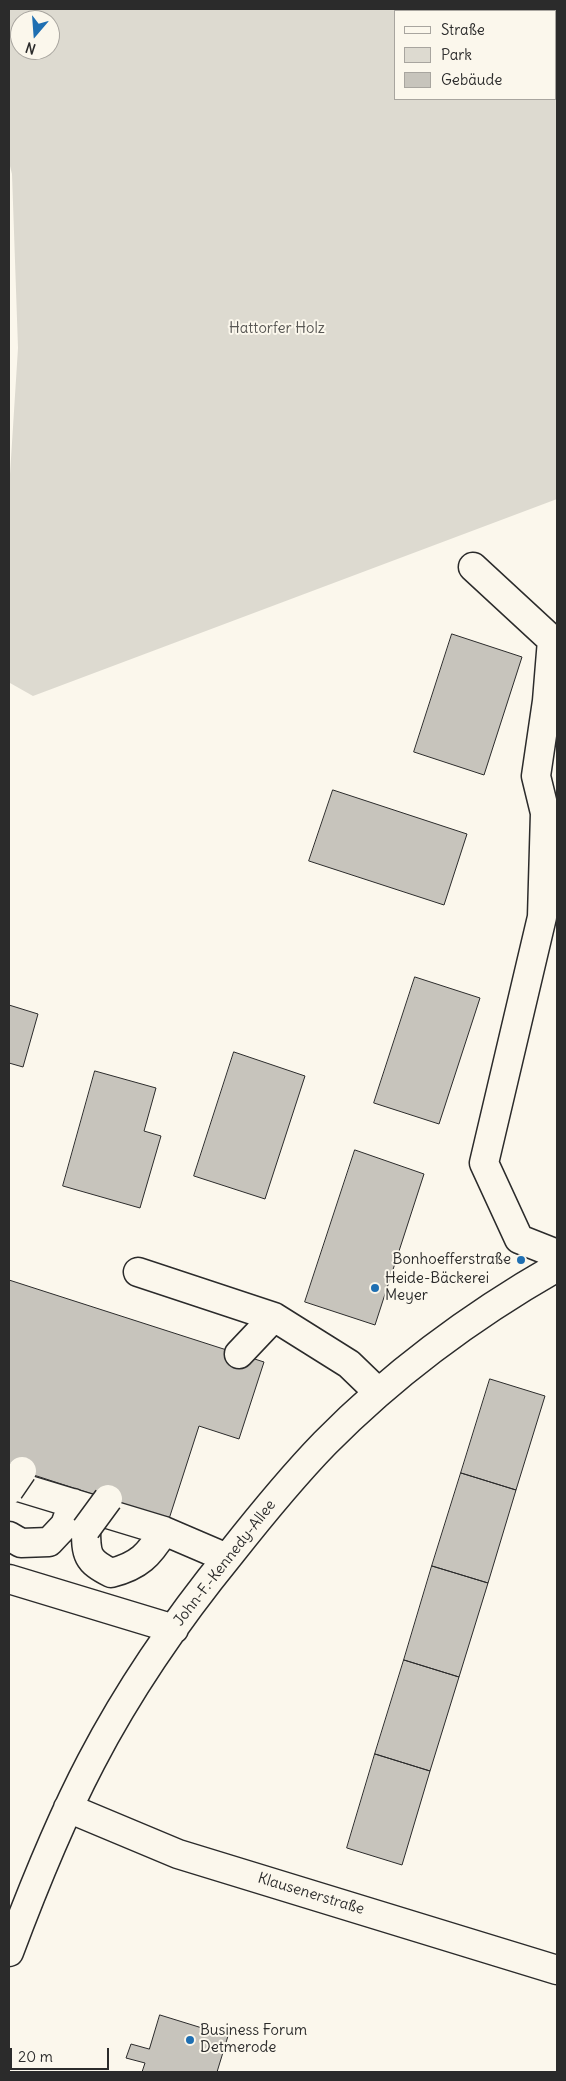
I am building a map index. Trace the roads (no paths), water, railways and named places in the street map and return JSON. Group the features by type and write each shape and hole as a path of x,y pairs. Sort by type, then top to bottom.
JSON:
{"street":[{"path":"473,567 552,640 536,776 545,813 550,919 484,1163 519,1239 557,1254"},
{"name":"John-F.-Kennedy-Allee","path":"9,1952 30,1896 68,1808 122,1705 138,1679 227,1558 292,1479 325,1443 378,1392 474,1319 528,1283 557,1267"},
{"path":"138,1272 274,1317 348,1364 378,1392"},
{"path":"240,1354 274,1317"},
{"path":"13,1482 164,1531 227,1558"},
{"path":"108,1499 86,1529 86,1552 95,1565 111,1573 129,1569 149,1553 164,1531"},
{"path":"9,1536 21,1543 49,1542 65,1525 73,1503"},
{"path":"9,1579 174,1629"},
{"name":"Klausenerstraße","path":"68,1808 178,1854 557,1970"}],"place":[{"name":"Bonhoefferstraße","path":"521,1260"},
{"name":"Heide-Bäckerei Meyer","path":"375,1288"},
{"name":"Business Forum Detmerode","path":"190,2040"}],"park label":[{"name":"Hattorfer Holz","path":"277,329"}]}
